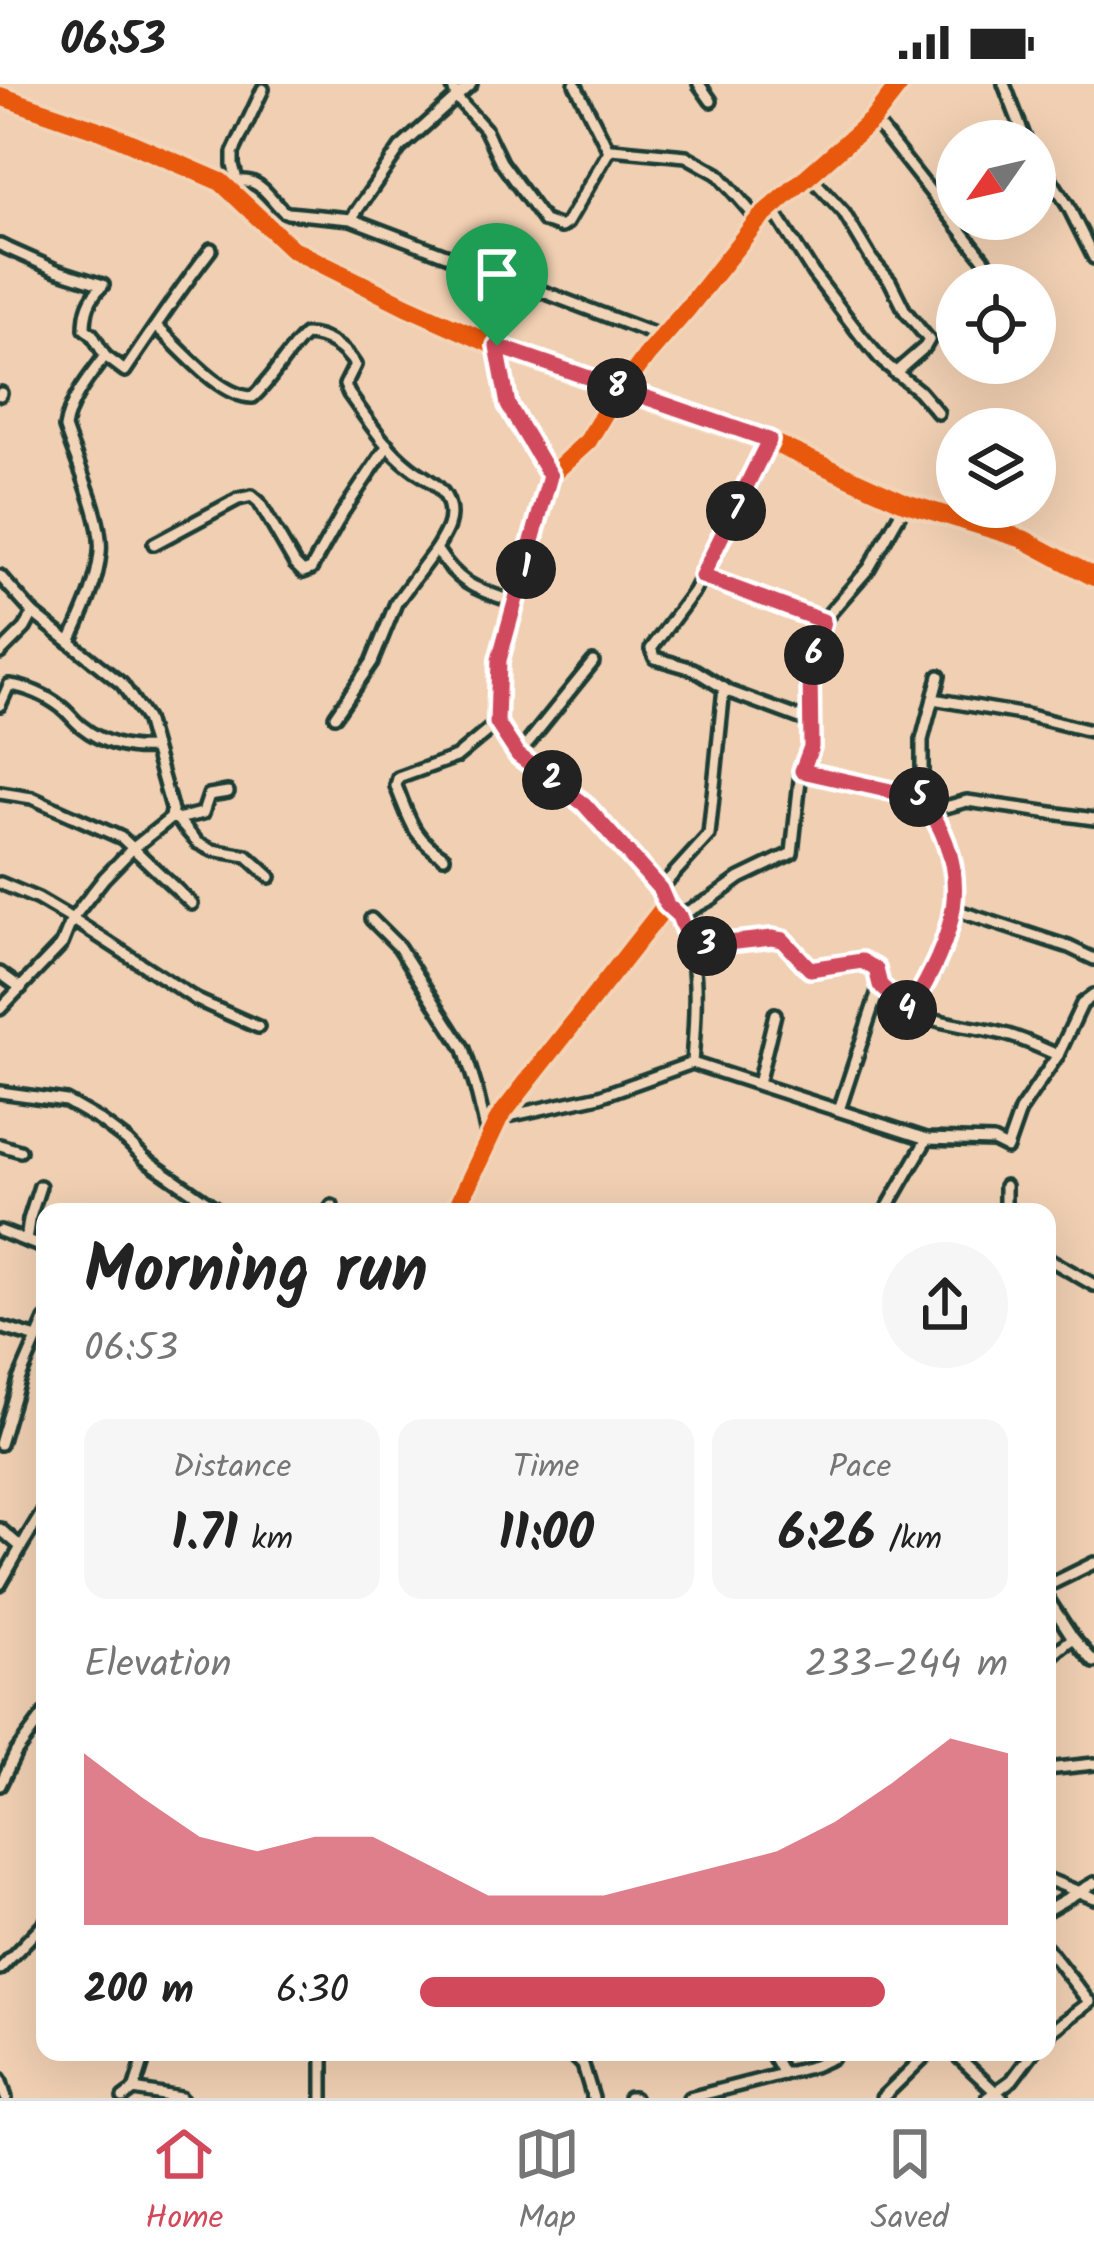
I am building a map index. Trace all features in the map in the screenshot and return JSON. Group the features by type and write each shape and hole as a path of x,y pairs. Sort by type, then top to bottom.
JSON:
{"street":[{"path":"452,84 457,97 485,129 501,163 544,221 553,226 567,223 609,151"},
{"path":"351,219 400,148 471,84"},
{"path":"575,84 609,151"},
{"path":"698,84 711,101"},
{"path":"692,1063 691,947 679,916 584,804 518,755 497,723 499,660 550,476 588,441 662,337 758,220 873,118 900,84"},
{"path":"1004,84 1018,120"},
{"path":"238,180 233,153 263,89"},
{"path":"0,96 110,134 221,182 292,249 406,306 497,346 769,440 906,502 1023,539 1094,578"},
{"path":"873,118 988,264"},
{"path":"609,151 686,156 718,174 758,220"},
{"path":"810,176 844,213 928,340 895,373"},
{"path":"221,182 256,183 288,213 351,219 662,337"},
{"path":"1056,187 1094,258"},
{"path":"772,208 861,336 936,410"},
{"path":"0,245 103,285 85,312 85,329 105,356 125,371 211,249"},
{"path":"157,326 218,384 242,398 253,398 305,335 318,335 347,353 355,365 345,386 388,445 449,500 450,523 436,550 397,603 372,662 335,716"},
{"path":"497,346 508,405 550,476"},
{"path":"70,641 94,587 101,549 99,526 65,420 105,356"},
{"path":"769,440 702,576 651,649 655,658 693,669 724,688 811,722"},
{"path":"154,544 252,496 295,564 303,572 311,569 388,445"},
{"path":"679,916 792,853 802,771 811,747 810,670 823,621 869,568 906,502"},
{"path":"436,550 465,584 517,603"},
{"path":"0,576 33,614 122,684 146,719 174,819 198,843 247,856 270,877"},
{"path":"702,576 823,621"},
{"path":"0,653 33,614"},
{"path":"518,755 593,662"},
{"path":"909,1012 936,967 955,910 949,846 922,798 922,740 939,676"},
{"path":"0,705 5,684 22,687 56,703 100,738 136,749 153,748"},
{"path":"660,889 709,835 724,688"},
{"path":"933,699 1094,732"},
{"path":"444,857 418,836 395,786 398,778 456,758 497,723"},
{"path":"802,771 922,798"},
{"path":"0,1009 62,944 72,919 132,849 174,819 203,813 208,795 228,792"},
{"path":"0,793 32,798 122,838 192,904"},
{"path":"931,811 967,801 1094,819"},
{"path":"0,883 72,919 197,1000 258,1027"},
{"path":"459,1203 499,1118 667,905"},
{"path":"955,910 1094,959"},
{"path":"371,919 399,947 464,1049 489,1142"},
{"path":"691,947 772,938 783,940 810,969 862,961 876,969 880,985 839,1110"},
{"path":"0,973 21,988"},
{"path":"880,985 909,1012 1009,1035 1058,1055"},
{"path":"499,1118 600,1096 692,1063 927,1139 993,1141 1007,1148 1020,1112 1058,1055 1082,1004 1094,994"},
{"path":"758,1084 775,1014"},
{"path":"0,1092 66,1101 99,1120 204,1203"},
{"path":"890,1203 927,1139"},
{"path":"0,1144 20,1151"},
{"path":"26,1241 40,1186"},
{"path":"1005,1186 1005,1203"},
{"path":"0,1232 36,1245"},
{"path":"1056,1263 1094,1285"},
{"path":"0,1327 36,1338"},
{"path":"0,1444 36,1340"},
{"path":"0,1584 36,1523"},
{"path":"0,1529 21,1547"},
{"path":"1056,1582 1094,1563"},
{"path":"1056,1612 1094,1662"},
{"path":"1056,1652 1073,1639"},
{"path":"0,1785 36,1725"},
{"path":"1056,1768 1094,1764"},
{"path":"1056,1883 1094,1898"},
{"path":"1056,1905 1094,1883"},
{"path":"0,1969 36,1931"},
{"path":"1056,1959 1092,2001 1056,2027"},
{"path":"123,2098 134,2090 143,2061"},
{"path":"323,2061 323,2098"},
{"path":"579,2061 593,2098"},
{"path":"776,2061 783,2074"},
{"path":"689,2098 825,2061"},
{"path":"882,2098 920,2061"},
{"path":"963,2061 989,2084 994,2096 1026,2061"},
{"path":"0,2081 6,2098"},
{"path":"134,2090 181,2098"}],"cycle path":[{"path":"459,1203 499,1118 666,905 660,889 584,804 518,755 497,723 499,660 550,476 588,441 647,355 758,220 873,119 900,84"},
{"path":"0,96 110,134 221,182 292,249 498,347 769,441 906,503 1023,539 1094,577"}],"route":[{"path":"497,346 769,440 702,576 823,621 810,670 811,747 802,771 922,798 949,846 953,919 936,967 909,1012 880,985 876,969 862,961 810,969 783,940 772,938 691,947 679,916 660,889 584,804 518,755 497,723 499,660 550,476 508,405 497,346"}]}
